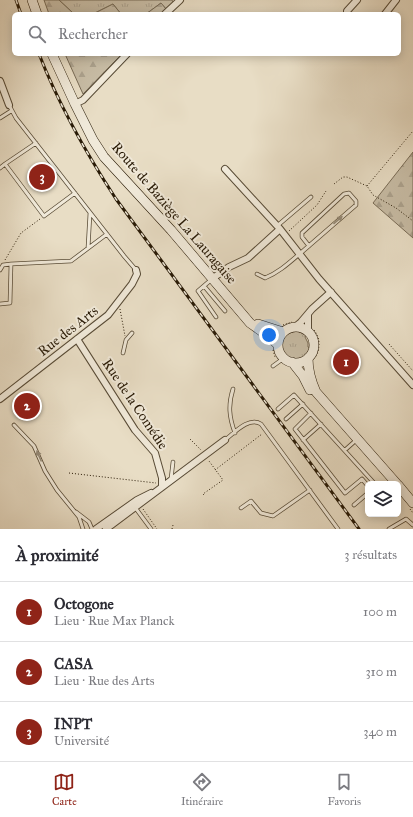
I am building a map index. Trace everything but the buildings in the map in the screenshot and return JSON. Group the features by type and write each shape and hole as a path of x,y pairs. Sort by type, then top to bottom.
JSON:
{"main road":[{"path":"32,0 36,12"},
{"name":"Route de Baziège La Lauragaise","path":"53,56 93,140 104,157 167,226 250,323 278,345"},
{"name":"Route de Baziège La Lauragaise","path":"245,316 265,327 282,328"},
{"path":"389,481 315,397 302,376 278,350 278,340 282,328 290,328 296,324 300,328 311,331 313,348 308,368 311,381 316,392 394,481"},
{"path":"288,360 311,360"},
{"path":"401,490 413,503"},
{"path":"401,494 413,508"}],"street":[{"path":"347,12 357,0"},
{"path":"387,12 396,0"},
{"path":"168,12 178,1"},
{"path":"75,104 83,100 125,56"},
{"path":"0,81 10,108"},
{"path":"225,169 278,228 331,292 413,385"},
{"path":"212,278 229,267 248,258 278,228"},
{"name":"Rue des Arts","path":"0,399 108,315 117,305 135,279 137,274 136,270"},
{"path":"296,324 301,322 331,292"},
{"path":"308,314 311,331"},
{"name":"Rue de la Comédie","path":"77,339 135,430 155,453 162,485"},
{"path":"106,529 162,485 170,481 225,440"},
{"path":"96,529 136,505"}],"lane":[{"path":"0,118 10,108 90,213 136,270"},
{"path":"0,168 36,143"},
{"path":"0,164 5,164"},
{"path":"5,164 44,216 75,193"},
{"path":"257,274 267,277 287,265 300,254 356,205 356,201 349,193 344,194 302,233 302,237 309,246"},
{"path":"278,228 311,196"},
{"path":"88,248 90,213"},
{"path":"0,270 3,265 11,264 72,261 107,234"},
{"path":"0,304 10,303 11,264"},
{"path":"212,278 198,291 216,317"},
{"path":"204,286 225,311"},
{"path":"123,353 126,340 132,333"},
{"path":"273,366 288,360"},
{"path":"233,389 227,412 234,433"},
{"path":"278,409 294,395 372,481"},
{"path":"286,419 303,404"},
{"path":"311,414 295,429 303,440 345,493 362,479 365,482"},
{"path":"225,440 249,423 254,421 261,424 338,529"},
{"path":"303,440 321,424"},
{"path":"14,425 34,446 45,471 57,490 81,521 83,529"},
{"path":"345,450 354,442"},
{"path":"170,481 173,462"},
{"path":"241,508 251,501 260,513 272,516 310,490"},
{"path":"354,505 365,496"},
{"path":"136,505 140,514 151,529"},
{"path":"73,510 88,522 92,529"},
{"path":"389,529 406,519 413,525"}],"path":[{"path":"366,186 413,131"},
{"path":"334,184 345,176 366,186 373,195 412,220 413,217"},
{"path":"284,235 317,205 326,192"},
{"path":"3,265 21,233 44,216"},
{"path":"117,305 121,310 126,340"},
{"path":"282,328 296,324"},
{"path":"311,331 318,337 319,347 311,360"},
{"path":"389,344 413,371"},
{"path":"215,470 267,431"},
{"path":"190,438 205,455 222,480 203,494 204,496"},
{"path":"69,473 162,485"},
{"path":"136,505 157,529"},
{"path":"172,529 173,525"}],"green space":[{"path":"44,0 59,0 72,12 48,12"},
{"path":"59,0 172,0 173,2 166,9 161,3 149,12 119,12 113,4 97,12 72,12"},
{"path":"161,3 166,9 164,12 149,12"},
{"path":"113,4 119,12 97,12"},
{"path":"66,56 120,56 83,94"},
{"path":"413,152 413,238 373,203"},
{"path":"297,331 306,335 305,337 308,347 310,348 303,357 298,359 289,358 285,355 281,344 286,334"}],"railway":[{"path":"16,0 20,12"},
{"path":"40,56 55,92 74,128 116,199 359,529"}],"place":[{"name":"INPT","path":"42,177"},
{"name":"Octogone","path":"346,362"},
{"name":"CASA","path":"27,406"}]}
